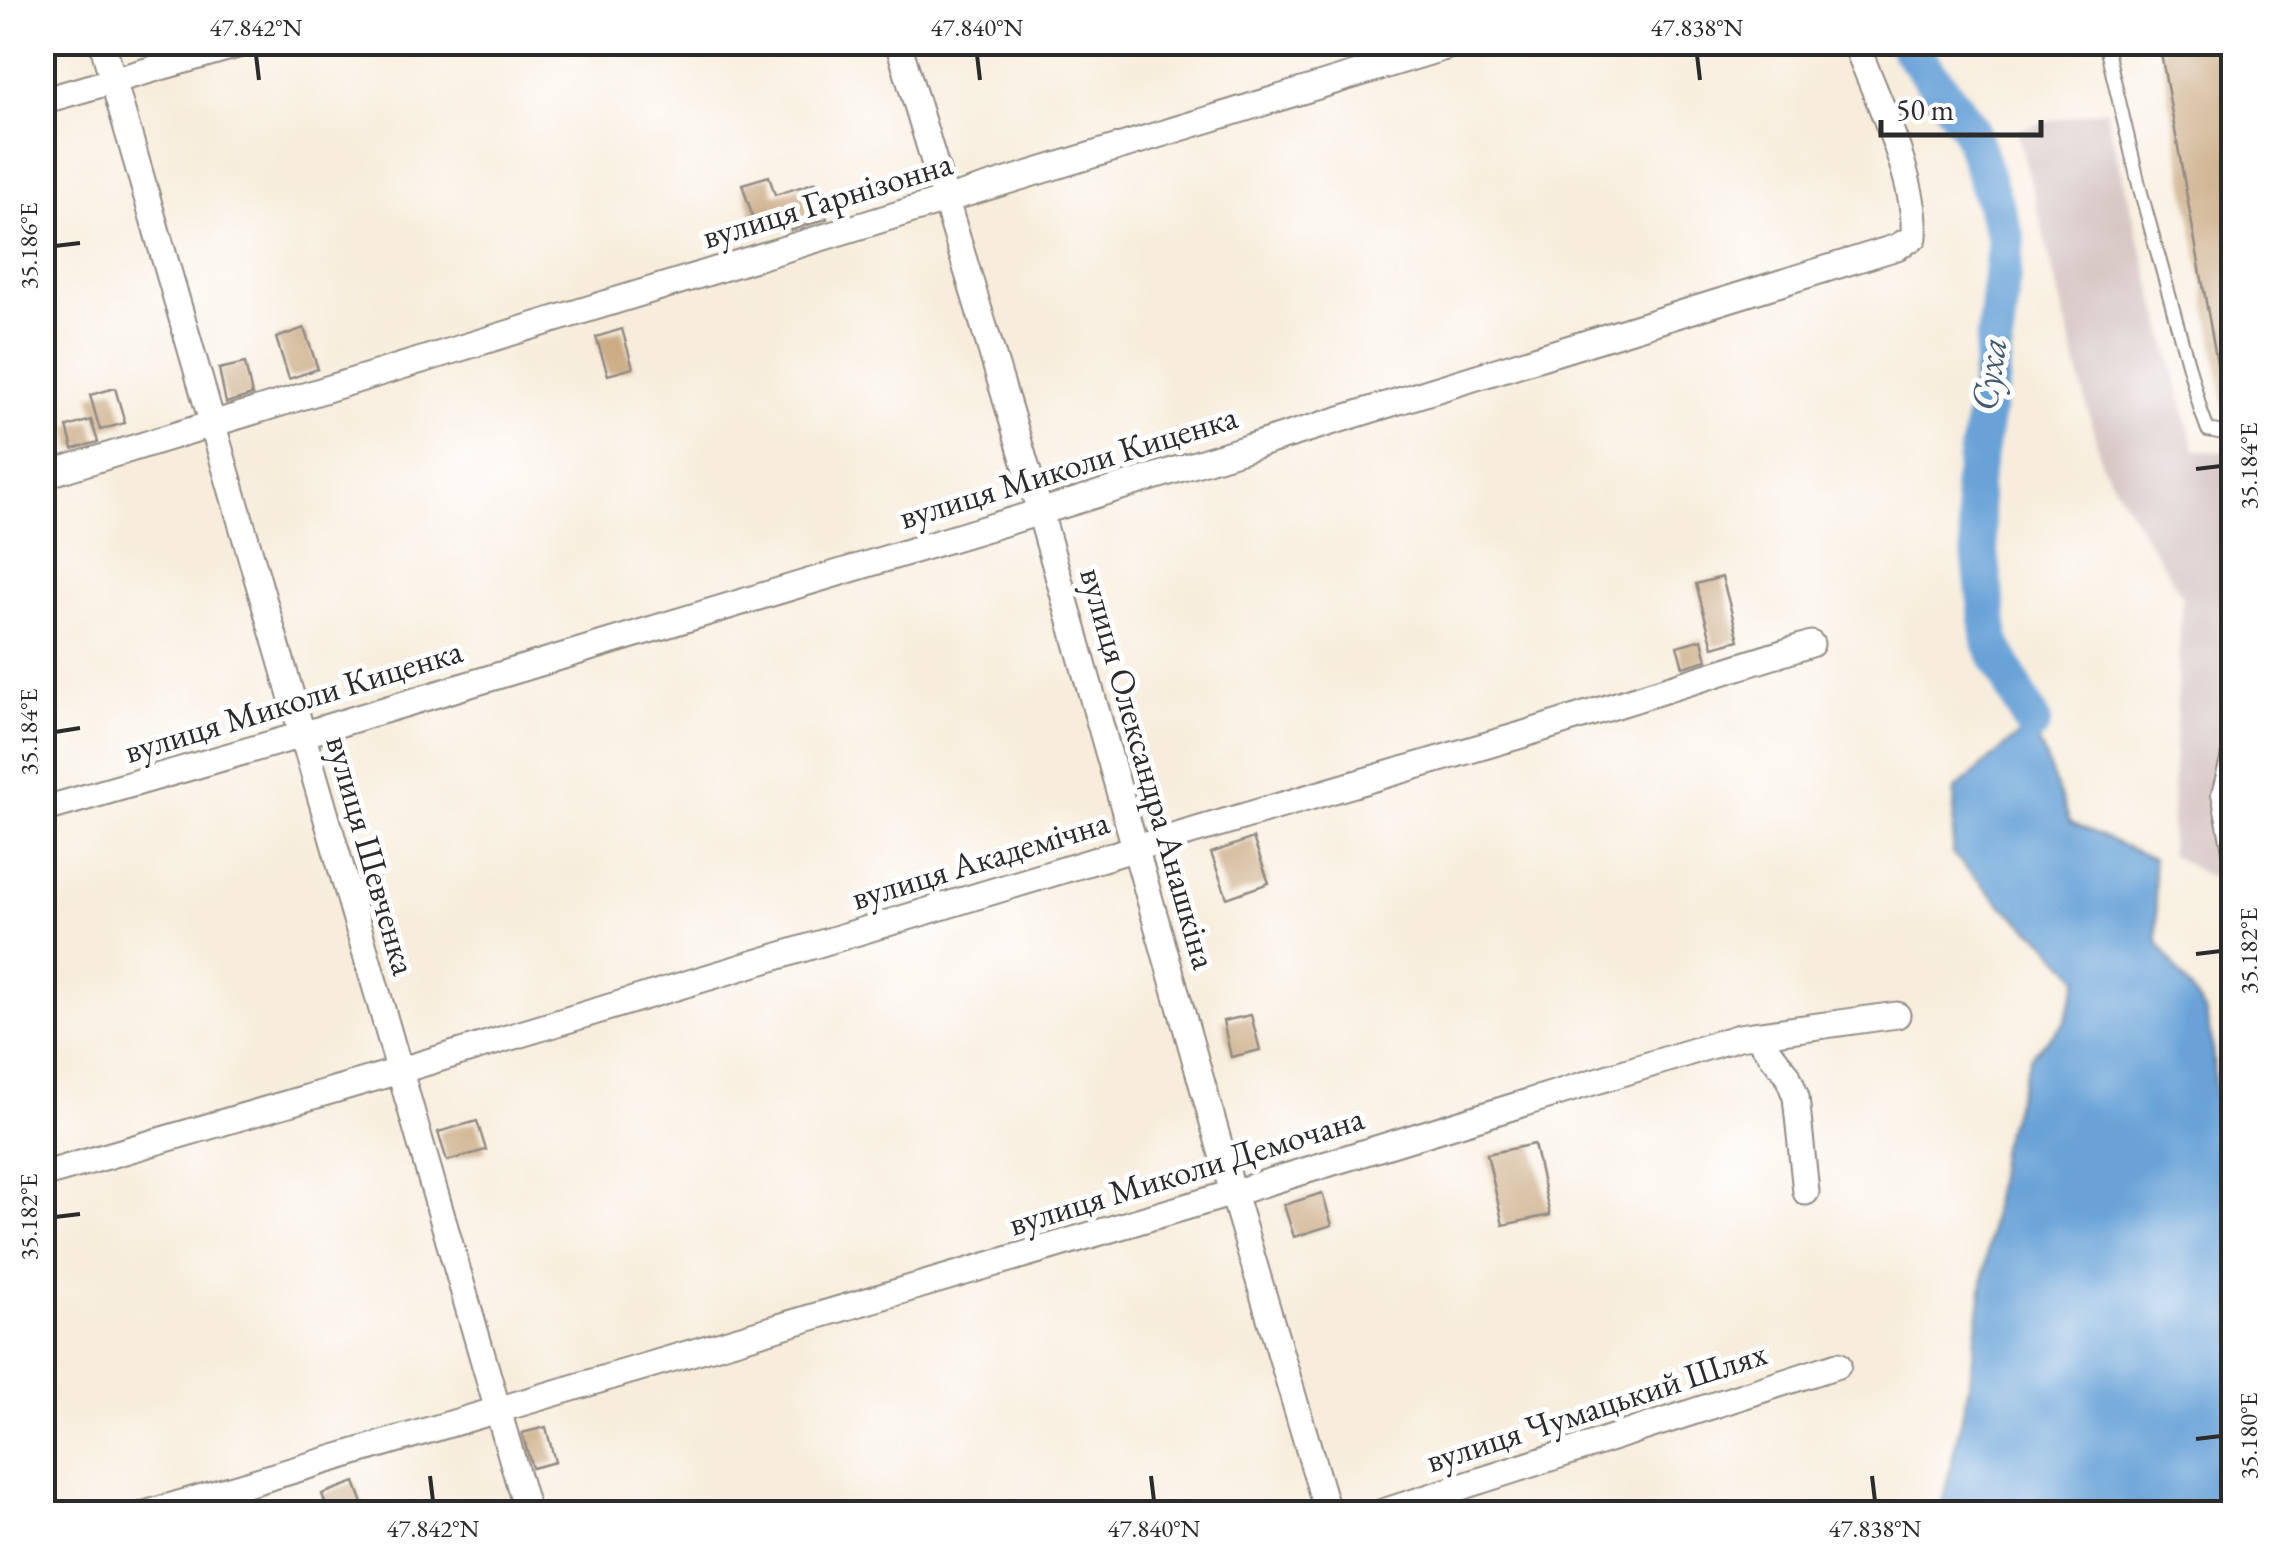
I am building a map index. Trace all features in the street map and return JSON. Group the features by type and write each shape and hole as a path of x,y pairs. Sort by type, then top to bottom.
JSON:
{"street":[{"name":"вулиця Шевченка","path":"102,42 200,428 301,734 387,1074 486,1414 528,1514"},
{"path":"42,101 248,42"},
{"name":"вулиця Олександра Анашкіна","path":"898,42 1040,512 1328,1514"},
{"name":"вулиця Гарнізонна","path":"42,476 1462,42"},
{"name":"вулиця Миколи Киценка","path":"42,810 1040,512 1898,247 1914,236 1916,216 1895,142 1855,42"},
{"name":"вулиця Академічна","path":"42,1174 1518,736 1811,644"},
{"name":"вулиця Миколи Демочана","path":"146,1514 1233,1193 1739,1037 1897,1015"},
{"path":"1756,1035 1787,1074 1796,1097 1806,1192"},
{"name":"вулиця Чумацький Шлях","path":"1377,1514 1838,1365"}],"lane":[{"path":"2105,42 2140,189 2201,411 2208,430 2234,435"},
{"path":"2234,733 2218,794 2234,876"}],"shaded area":[{"path":"2105,109 2195,450 2233,453 2233,834 2210,878 2170,854 2182,596 2102,465 2017,129"}],"water":[{"path":"2032,723 2070,822 2153,859 2158,942 2205,1011 2212,1042 2218,1137 2233,1144 2233,1513 1940,1513 1970,1381 2001,1146 2031,1056 2064,1023 2079,978 1952,853 1955,790"}],"building":[{"path":"2159,42 2223,42 2234,106 2234,406 2225,407"},
{"path":"769,176 775,195 816,182 827,219 791,230 785,211 754,221 742,184"},
{"path":"304,328 318,369 289,379 276,338"},
{"path":"622,329 633,368 608,375 596,337"},
{"path":"245,363 252,395 226,403 219,369"},
{"path":"115,388 125,423 100,430 90,395"},
{"path":"91,420 98,442 73,449 67,427"},
{"path":"1722,577 1739,640 1713,647 1696,584"},
{"path":"1702,639 1707,660 1683,667 1677,646"},
{"path":"1253,838 1269,883 1227,898 1211,853"},
{"path":"1251,1015 1260,1050 1231,1057 1223,1021"},
{"path":"477,1121 486,1150 447,1161 438,1132"},
{"path":"1534,1144 1550,1215 1503,1225 1487,1154"},
{"path":"1322,1193 1332,1225 1294,1237 1284,1205"},
{"path":"546,1427 555,1462 532,1468 522,1433"},
{"path":"355,1482 367,1514 329,1514 322,1494"}],"waterway":[{"name":"Суха","path":"1905,42 1969,127 2006,239 1990,382 1972,488 1991,642 2032,723"}]}
